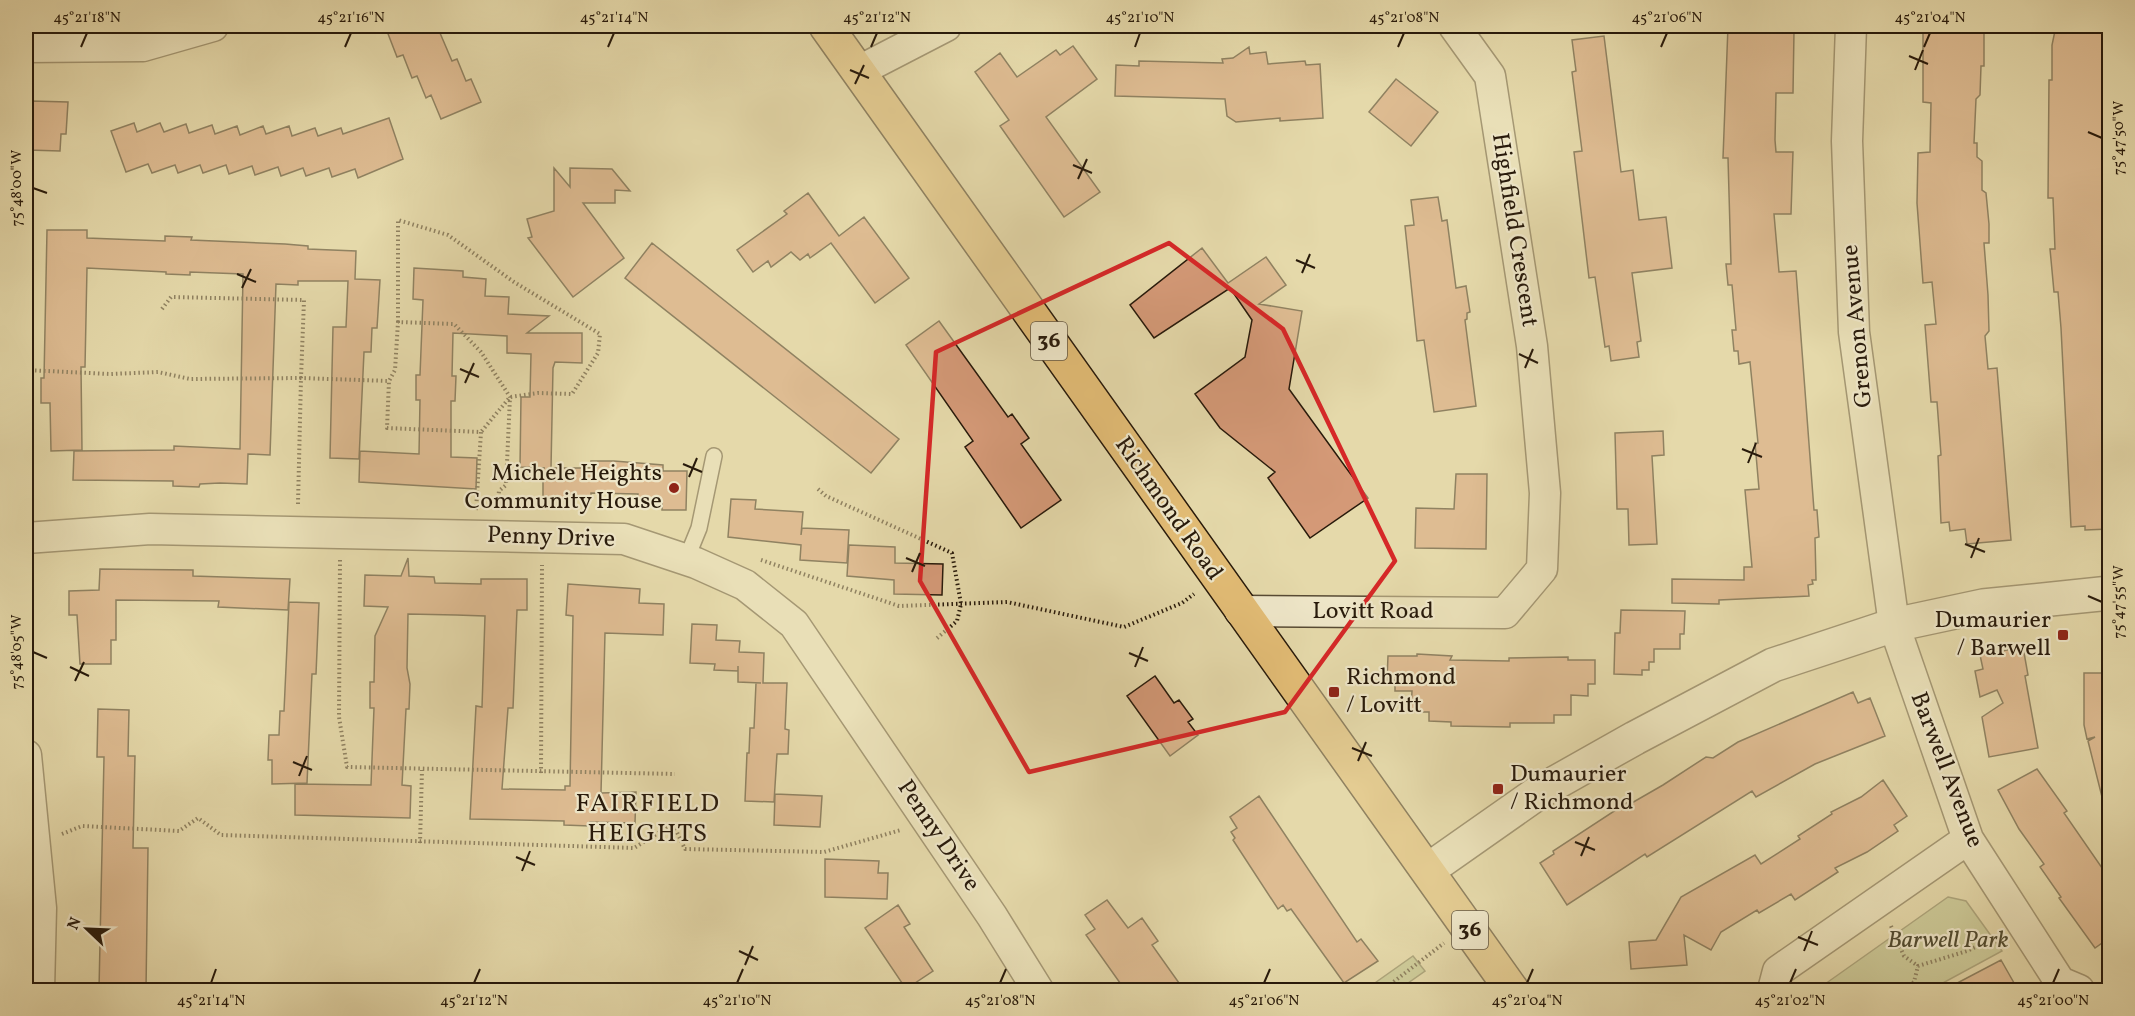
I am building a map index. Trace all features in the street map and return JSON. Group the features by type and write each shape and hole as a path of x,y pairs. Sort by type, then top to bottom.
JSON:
{"main road":[{"name":"Richmond Road","path":"826,26 1216,578 1512,990"}],"street":[{"path":"26,47 143,46 213,26"},
{"path":"859,71 946,26"},
{"name":"Highfield Crescent","path":"1455,26 1490,75 1532,346 1545,493 1542,569 1505,613"},
{"name":"Grenon Avenue","path":"1851,26 1848,141 1854,332 1894,625"},
{"name":"Penny Drive","path":"26,538 150,529 624,539 686,560 745,585 794,624 992,916 1038,990"},
{"path":"1428,870 1539,792 1773,665 1894,625 1983,606 2109,593"},
{"name":"Lovitt Road","path":"1240,611 1505,613"},
{"name":"Barwell Avenue","path":"1894,625 1968,839 2060,982 2079,990"},
{"path":"26,754 41,908 39,990"},
{"path":"1773,990 1778,971 1968,839"}],"lane":[{"path":"686,560 699,528 714,456"}],"path":[{"path":"475,514 481,432 510,397 538,393 572,394 598,353 600,334 514,282 448,235 398,220 398,322 395,370 389,381 387,428 481,432"},
{"path":"162,309 171,297 304,300 297,532"},
{"path":"398,322 454,324 481,352 510,397 506,485 500,491 497,515"},
{"path":"26,370 110,374 158,372 190,379 301,378 389,381"},
{"path":"818,489 826,496 952,552 961,604 957,621 936,639"},
{"path":"340,533 339,717 347,767 541,773 675,774"},
{"path":"541,773 544,537"},
{"path":"758,559 898,606 1007,602 1124,627 1182,603 1216,578"},
{"path":"420,843 422,770"},
{"path":"35,846 82,826 179,831 198,818 221,835 634,848 673,824 685,849 824,852 928,822"},
{"path":"1878,902 1904,956 1918,966"},
{"path":"1918,966 1967,951 2008,933 2021,923"},
{"path":"1383,990 1467,926"},
{"path":"1901,990 1914,982 1918,966"}],"highlighted area":[{"path":"1169,243 1283,329 1395,561 1285,712 1029,772 920,581 936,352"}],"green space":[{"name":"Barwell Park","path":"1948,897 1966,901 2002,951 1930,990 1818,989"},
{"path":"1413,956 1425,971 1398,990 1365,990"}],"building":[{"path":"385,26 437,26 452,61 457,59 466,81 471,79 481,102 441,119 431,95 426,98 417,76 412,78 403,55 397,57"},
{"path":"1728,26 1788,26 1788,31 1794,31 1793,93 1776,93 1775,140 1776,152 1793,152 1791,214 1774,214 1779,272 1796,271 1814,510 1817,510 1819,537 1815,538 1816,580 1812,580 1813,584 1808,585 1809,596 1719,600 1719,604 1672,603 1672,579 1744,580 1744,567 1752,567 1745,490 1759,489 1755,443 1758,443 1750,362 1739,364 1738,351 1734,351 1732,330 1736,330 1732,285 1728,285 1726,264 1731,264 1728,158 1723,158"},
{"path":"1923,26 1984,26 1984,66 1981,66 1980,95 1976,99 1974,143 1977,143 1977,157 1982,161 1982,190 1986,193 1989,224 1989,243 1984,243 1989,331 1985,336 1988,369 1997,368 2011,540 1967,544 1965,529 1950,531 1949,522 1941,523 1938,456 1941,455 1937,402 1931,402 1925,325 1936,324 1932,282 1923,283 1917,203 1918,153 1930,152 1931,103 1923,102"},
{"path":"2056,26 2109,26 2109,529 2085,530 2085,526 2071,527 2061,328 2058,292 2054,292 2050,249 2055,249 2053,198 2048,198 2049,80 2052,80 2052,45"},
{"path":"1604,36 1621,172 1633,170 1639,220 1666,217 1672,268 1632,273 1641,341 1637,342 1639,357 1611,361 1609,346 1605,347 1595,277 1589,278 1574,152 1582,151 1572,72 1576,71 1572,40"},
{"path":"1073,46 1097,79 1046,117 1100,192 1064,217 1000,126 1009,120 975,72 1000,53 1017,77 1056,50 1060,55"},
{"path":"1249,47 1250,54 1266,52 1268,64 1305,61 1306,65 1320,64 1323,118 1280,121 1280,118 1236,122 1227,116 1225,99 1115,96 1116,65 1139,66 1139,61 1223,63 1222,59 1233,58"},
{"path":"1396,79 1438,112 1411,146 1369,112"},
{"path":"31,101 68,102 66,134 61,134 60,151 28,150"},
{"path":"389,118 403,159 358,178 355,169 332,177 329,168 306,176 303,168 281,176 278,167 255,175 252,166 229,174 226,165 203,173 200,165 178,173 175,165 152,173 148,164 126,172 111,131 134,123 137,132 160,123 164,132 186,124 189,133 212,125 215,134 237,126 240,135 263,126 266,134 289,126 292,136 315,128 318,136 341,128 343,134"},
{"path":"554,168 570,187 570,168 612,169 630,191 615,190 615,203 583,203 624,258 573,297 528,238 532,237 527,219 554,211"},
{"path":"808,193 839,236 864,217 909,278 875,303 831,243 810,258 808,254 800,260 791,252 771,267 768,261 753,272 737,250 787,214 784,211"},
{"path":"1438,197 1442,221 1447,220 1456,288 1466,286 1470,312 1467,313 1465,320 1476,406 1434,412 1424,340 1417,341 1405,226 1414,225 1411,200"},
{"path":"47,230 87,230 87,238 165,241 165,236 192,237 191,240 285,244 308,246 308,249 356,251 355,279 380,280 377,328 372,328 371,352 364,352 359,459 330,458 333,327 346,327 348,281 298,281 298,285 276,284 270,455 248,454 247,484 200,484 199,487 173,486 173,481 73,480 74,451 174,450 174,446 240,449 243,274 190,272 190,275 87,268 85,367 81,367 82,450 51,451 50,403 41,403 41,378 44,378"},
{"path":"652,243 899,439 871,473 625,278"},
{"path":"1202,248 1228,283 1266,257 1286,285 1259,304 1302,311 1289,389 1368,498 1310,538 1268,478 1275,472 1220,428 1195,394 1245,357 1252,320 1230,288 1154,338 1130,305"},
{"path":"414,268 463,271 463,277 486,279 485,296 509,297 508,314 549,316 527,333 582,333 582,363 555,362 553,368 551,468 591,468 591,461 614,461 663,465 663,471 687,471 686,510 662,510 662,504 637,503 638,494 591,493 591,498 543,498 543,468 545,468 520,467 521,397 530,397 531,354 507,353 507,336 453,333 452,376 456,376 455,401 451,401 451,457 477,458 476,489 359,482 360,451 419,454 420,400 416,400 416,375 420,375 423,300 413,299"},
{"path":"939,321 1008,417 1012,414 1029,438 1021,444 1061,500 1021,528 965,447 973,441 906,345"},
{"path":"1663,431 1664,455 1652,456 1657,544 1629,545 1628,509 1617,509 1615,433"},
{"path":"1456,474 1487,474 1486,549 1415,548 1416,508 1454,509"},
{"path":"731,499 756,500 755,509 803,512 801,535 802,528 849,530 847,563 800,560 801,545 728,537"},
{"path":"849,545 895,547 895,563 943,564 942,595 894,594 894,580 847,576"},
{"path":"408,558 409,576 434,577 435,583 481,584 481,579 527,579 527,610 517,610 513,708 508,708 502,789 565,790 565,786 570,786 573,616 566,615 568,584 640,589 639,603 664,604 663,635 605,633 601,793 636,792 635,823 590,822 590,826 564,825 564,821 470,819 476,706 482,707 485,616 456,615 408,614 407,668 410,684 409,709 406,709 402,785 411,786 410,818 295,815 295,784 371,785 374,708 370,708 370,682 374,682 375,636 388,607 364,606 365,575 401,576"},
{"path":"100,569 193,570 193,576 290,579 288,610 218,607 219,601 116,600 116,640 111,640 111,664 80,664 77,615 69,615 69,591 99,590"},
{"path":"289,602 319,603 316,674 312,674 307,783 272,784 272,760 268,760 269,735 279,735 280,711 284,711"},
{"path":"1621,610 1685,611 1684,634 1680,634 1680,649 1654,649 1654,662 1649,662 1649,670 1642,670 1642,675 1614,674 1615,633 1620,633"},
{"path":"692,624 717,625 716,640 740,641 739,652 764,653 763,683 787,683 785,729 789,730 788,754 777,754 774,802 745,801 747,753 749,753 750,728 754,728 756,683 761,683 738,682 738,671 714,670 715,664 690,663"},
{"path":"2023,647 2028,675 2025,676 2038,748 1989,757 1982,717 2003,703 1997,690 1980,697 1975,671 1983,669 1980,655"},
{"path":"1417,654 1452,656 1450,660 1509,661 1509,658 1568,657 1568,660 1595,660 1595,684 1588,684 1588,696 1571,695 1571,715 1554,715 1554,723 1510,723 1510,727 1451,726 1451,722 1429,721 1429,712 1411,712 1412,691 1395,691 1395,680 1387,680 1388,656 1417,656"},
{"path":"2084,673 2109,673 2109,796 2102,797 2088,741 2095,737 2087,739 2084,725"},
{"path":"1155,676 1174,703 1179,700 1193,719 1188,722 1198,735 1170,756 1127,696"},
{"path":"1853,692 1858,703 1870,698 1885,736 1815,764 1756,797 1752,791 1647,857 1645,854 1567,905 1540,863 1554,854 1553,851 1628,802 1630,804 1663,785 1706,757 1713,758 1738,742"},
{"path":"98,709 129,710 128,756 135,756 133,848 148,848 146,990 99,990 104,757 97,757"},
{"path":"2037,769 2067,811 2064,813 2109,878 2109,938 2095,948 2059,898 2061,897 2040,867 2044,864 2019,829 1998,790"},
{"path":"1883,780 1907,816 1894,825 1898,831 1867,852 1835,868 1838,872 1795,900 1791,894 1759,913 1757,910 1721,932 1711,950 1684,935 1687,965 1631,969 1629,942 1656,940 1681,897 1755,855 1761,864 1800,839 1798,836 1832,814 1831,812 1861,797"},
{"path":"775,794 822,796 820,827 774,825"},
{"path":"1259,796 1357,942 1361,939 1378,961 1344,983 1291,909 1287,911 1283,905 1278,909 1233,840 1235,838 1231,832 1237,828 1230,817"},
{"path":"825,859 879,861 878,873 888,873 887,899 825,897"},
{"path":"1107,900 1128,928 1142,918 1158,941 1152,945 1184,990 1125,990 1086,935 1095,929 1085,915"},
{"path":"898,905 910,924 904,927 933,971 906,989 865,928"},
{"path":"2001,960 2018,990 1944,990"}],"place":[{"name":"Michele Heights Community House","path":"674,488"},
{"name":"Dumaurier / Barwell","path":"2063,635"},
{"name":"Richmond / Lovitt","path":"1334,692"},
{"name":"Dumaurier / Richmond","path":"1498,789"}],"district":[{"name":"FAIRFIELD HEIGHTS","path":"648,819"}]}
